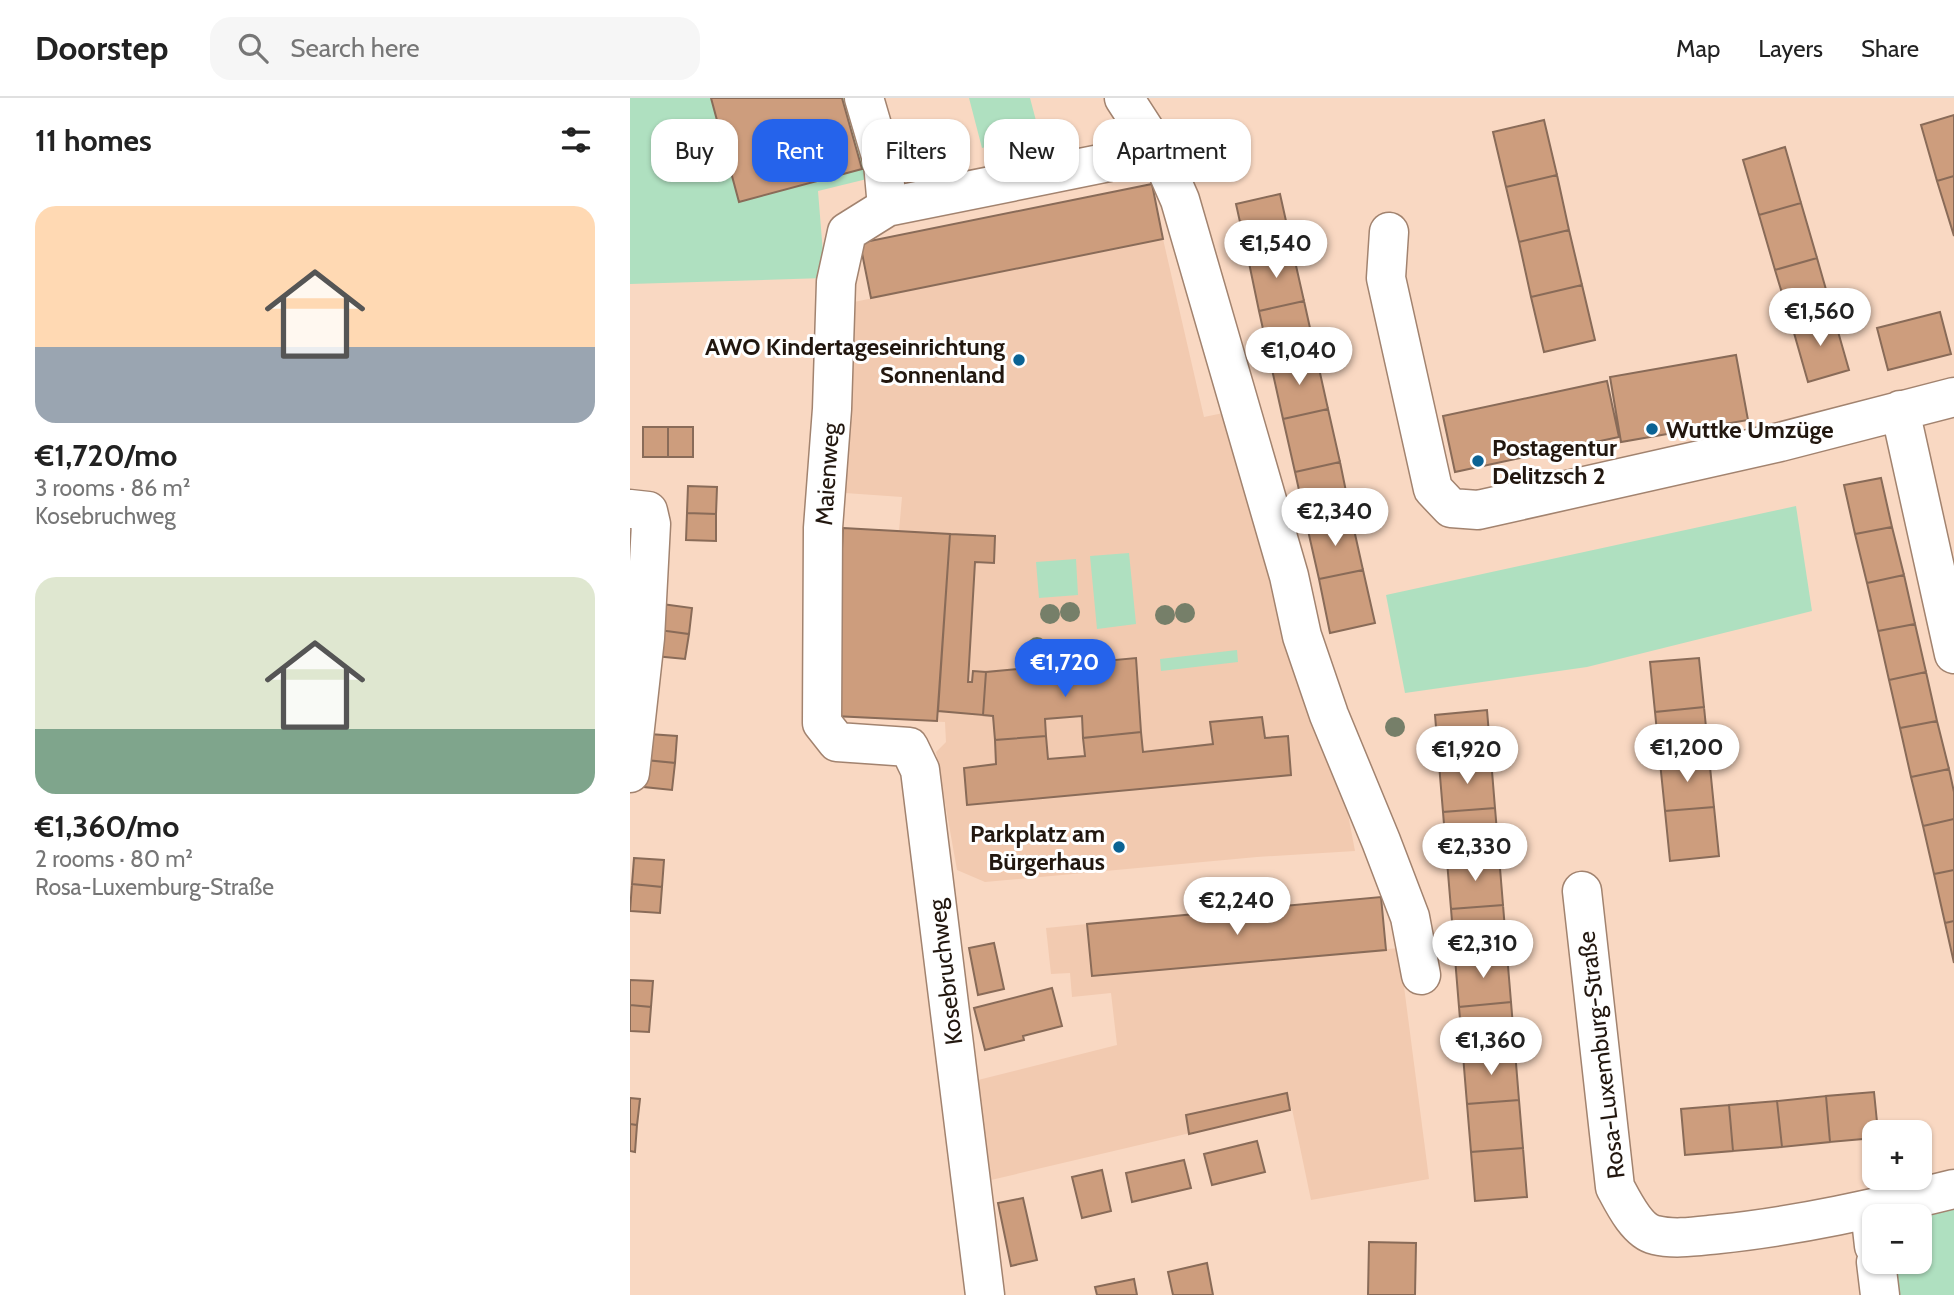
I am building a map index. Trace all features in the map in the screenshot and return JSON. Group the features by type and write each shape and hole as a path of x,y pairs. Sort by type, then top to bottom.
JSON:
{"street":[{"path":"864,98 883,163 887,207 1093,165"},
{"path":"1124,98 1138,119"},
{"path":"1171,182 1185,218 1289,576 1302,636 1329,715 1410,917 1421,975"},
{"name":"Maienweg","path":"822,723 823,528 832,409 836,282 847,232 887,207"},
{"path":"1389,232 1386,278 1430,476 1433,489 1451,508 1478,510 1780,442 1954,397"},
{"path":"1900,410 1954,654"},
{"path":"630,509 648,511 651,524 645,638 630,773"},
{"name":"Kosebruchweg","path":"822,723 837,742 909,747 920,770 985,1295"},
{"name":"Rosa-Luxemburg-Straße","path":"1582,891 1615,1187 1630,1215 1652,1235 1688,1237 1743,1231 1862,1228"},
{"name":"Rosa-Luxemburg-Straße","path":"1922,1204 1954,1189"},
{"path":"1877,1274 1880,1295"}],"shaded area":[{"path":"1163,239 1204,417 1228,412 1300,692 1336,751 1355,851 1257,857 985,882 957,870 936,752 946,742 945,722 834,717 843,528 899,531 902,497 845,493 849,303"},
{"path":"1087,924 1093,976 1399,948 1429,1179 1311,1200 1292,1109 991,1180 978,1080 1117,1045 1111,993 1072,997 1070,973 1051,974 1046,928"}],"green space":[{"path":"630,98 861,98 862,180 818,191 825,278 630,284"},
{"path":"969,98 1030,98 1036,119 984,119 982,148"},
{"path":"1796,506 1812,611 1587,667 1405,693 1386,595"},
{"path":"1129,553 1136,624 1097,629 1090,556"},
{"path":"1076,559 1078,595 1039,598 1036,562"},
{"path":"1237,650 1238,662 1161,671 1160,659"},
{"path":"1954,1203 1954,1295 1896,1295 1893,1274 1932,1274 1932,1211"}],"building":[{"path":"711,98 842,98 848,119 752,119 752,182 814,182 739,202 734,182 738,182 738,119 717,119"},
{"path":"1954,115 1954,176 1937,181 1921,125"},
{"path":"848,119 862,169 848,173"},
{"path":"1544,120 1557,175 1506,187 1493,132"},
{"path":"1785,147 1801,203 1759,215 1743,160"},
{"path":"1557,175 1569,230 1519,242 1506,187"},
{"path":"1954,176 1954,236 1937,181"},
{"path":"1152,184 1163,239 871,298 860,243"},
{"path":"1280,194 1292,248 1248,258 1236,204"},
{"path":"1801,203 1817,258 1775,270 1759,215"},
{"path":"1569,230 1582,285 1531,297 1519,242"},
{"path":"1292,248 1304,301 1259,311 1248,258"},
{"path":"1817,258 1833,314 1792,326 1775,270"},
{"path":"1582,285 1595,340 1544,352 1531,297"},
{"path":"1304,301 1316,355 1271,365 1259,311"},
{"path":"1940,312 1951,354 1888,370 1877,328"},
{"path":"1833,314 1849,370 1808,382 1792,326"},
{"path":"1316,355 1328,409 1283,419 1271,365"},
{"path":"1736,355 1748,420 1621,442 1610,377"},
{"path":"1607,381 1619,437 1455,472 1443,416"},
{"path":"1328,409 1340,462 1295,472 1283,419"},
{"path":"643,427 668,427 668,457 643,457"},
{"path":"668,427 693,427 693,457 668,457"},
{"path":"1340,462 1351,516 1307,526 1295,472"},
{"path":"1881,478 1892,527 1855,534 1844,485"},
{"path":"688,486 717,487 716,514 687,513"},
{"path":"687,513 716,514 716,541 686,540"},
{"path":"1351,516 1363,570 1319,579 1307,526"},
{"path":"1892,527 1904,575 1867,583 1855,534"},
{"path":"843,528 950,534 937,721 834,716"},
{"path":"950,534 995,536 994,563 975,562 968,682 972,682 973,671 986,672 983,715 938,711"},
{"path":"1363,570 1375,623 1330,633 1319,579"},
{"path":"1904,575 1915,624 1878,631 1867,583"},
{"path":"662,604 692,608 689,634 659,630"},
{"path":"1915,624 1926,672 1889,680 1878,631"},
{"path":"659,630 689,634 685,659 655,656"},
{"path":"1136,658 1141,732 1083,738 1082,716 1045,719 1046,736 995,740 993,716 983,715 986,672"},
{"path":"1699,658 1704,707 1655,712 1650,662"},
{"path":"1926,672 1937,721 1900,728 1889,680"},
{"path":"1704,707 1709,757 1660,762 1655,712"},
{"path":"1487,710 1491,759 1439,764 1435,715"},
{"path":"1262,717 1265,738 1288,736 1291,775 967,805 964,768 996,764 995,740 1046,736 1048,759 1085,756 1083,738 1141,732 1143,752 1213,744 1210,722"},
{"path":"1937,721 1949,769 1911,777 1900,728"},
{"path":"649,734 677,736 675,763 646,760"},
{"path":"1709,757 1714,807 1665,811 1660,762"},
{"path":"1491,759 1495,808 1443,812 1439,764"},
{"path":"646,760 675,763 672,790 644,787"},
{"path":"1949,769 1954,792 1954,819 1923,826 1911,777"},
{"path":"1714,807 1719,856 1670,861 1665,811"},
{"path":"1495,808 1499,856 1447,861 1443,812"},
{"path":"1954,819 1954,870 1934,874 1923,826"},
{"path":"1499,856 1503,905 1451,909 1447,861"},
{"path":"634,858 664,860 662,887 632,884"},
{"path":"1954,870 1954,921 1945,923 1934,874"},
{"path":"632,884 662,887 660,913 630,911"},
{"path":"1381,897 1386,950 1092,976 1087,924"},
{"path":"1503,905 1507,954 1455,958 1451,909"},
{"path":"1954,921 1954,963 1945,923"},
{"path":"994,943 1004,989 978,995 969,948"},
{"path":"1507,954 1511,1002 1459,1007 1455,958"},
{"path":"630,980 653,981 651,1007 630,1005"},
{"path":"1052,988 1062,1026 985,1050 974,1008"},
{"path":"1511,1002 1515,1051 1463,1055 1459,1007"},
{"path":"630,1005 651,1007 649,1032 630,1031"},
{"path":"1515,1051 1519,1100 1467,1104 1463,1055"},
{"path":"1874,1092 1877,1120 1862,1120 1862,1139 1830,1142 1826,1096"},
{"path":"1287,1093 1290,1110 1189,1134 1186,1115"},
{"path":"1826,1096 1830,1142 1782,1147 1777,1101"},
{"path":"630,1098 640,1099 637,1125 630,1124"},
{"path":"1519,1100 1523,1148 1471,1152 1467,1104"},
{"path":"1777,1101 1782,1147 1733,1151 1729,1105"},
{"path":"1729,1105 1733,1151 1685,1155 1681,1109"},
{"path":"630,1124 637,1125 635,1152 630,1151"},
{"path":"1257,1141 1265,1172 1212,1185 1204,1154"},
{"path":"1523,1148 1527,1197 1475,1201 1471,1152"},
{"path":"1184,1160 1191,1188 1132,1202 1126,1173"},
{"path":"1102,1170 1111,1211 1082,1218 1072,1177"},
{"path":"1023,1198 1037,1260 1011,1266 998,1203"},
{"path":"1369,1242 1416,1243 1415,1295 1368,1295"},
{"path":"1207,1263 1213,1295 1173,1295 1168,1272"},
{"path":"1134,1279 1137,1295 1097,1295 1095,1287"}],"place":[{"name":"AWO Kindertageseinrichtung Sonnenland","path":"1019,360"},
{"name":"Wuttke Umzüge","path":"1652,429"},
{"name":"Postagentur Delitzsch 2","path":"1478,461"},
{"name":"Parkplatz am Bürgerhaus","path":"1119,847"}]}
